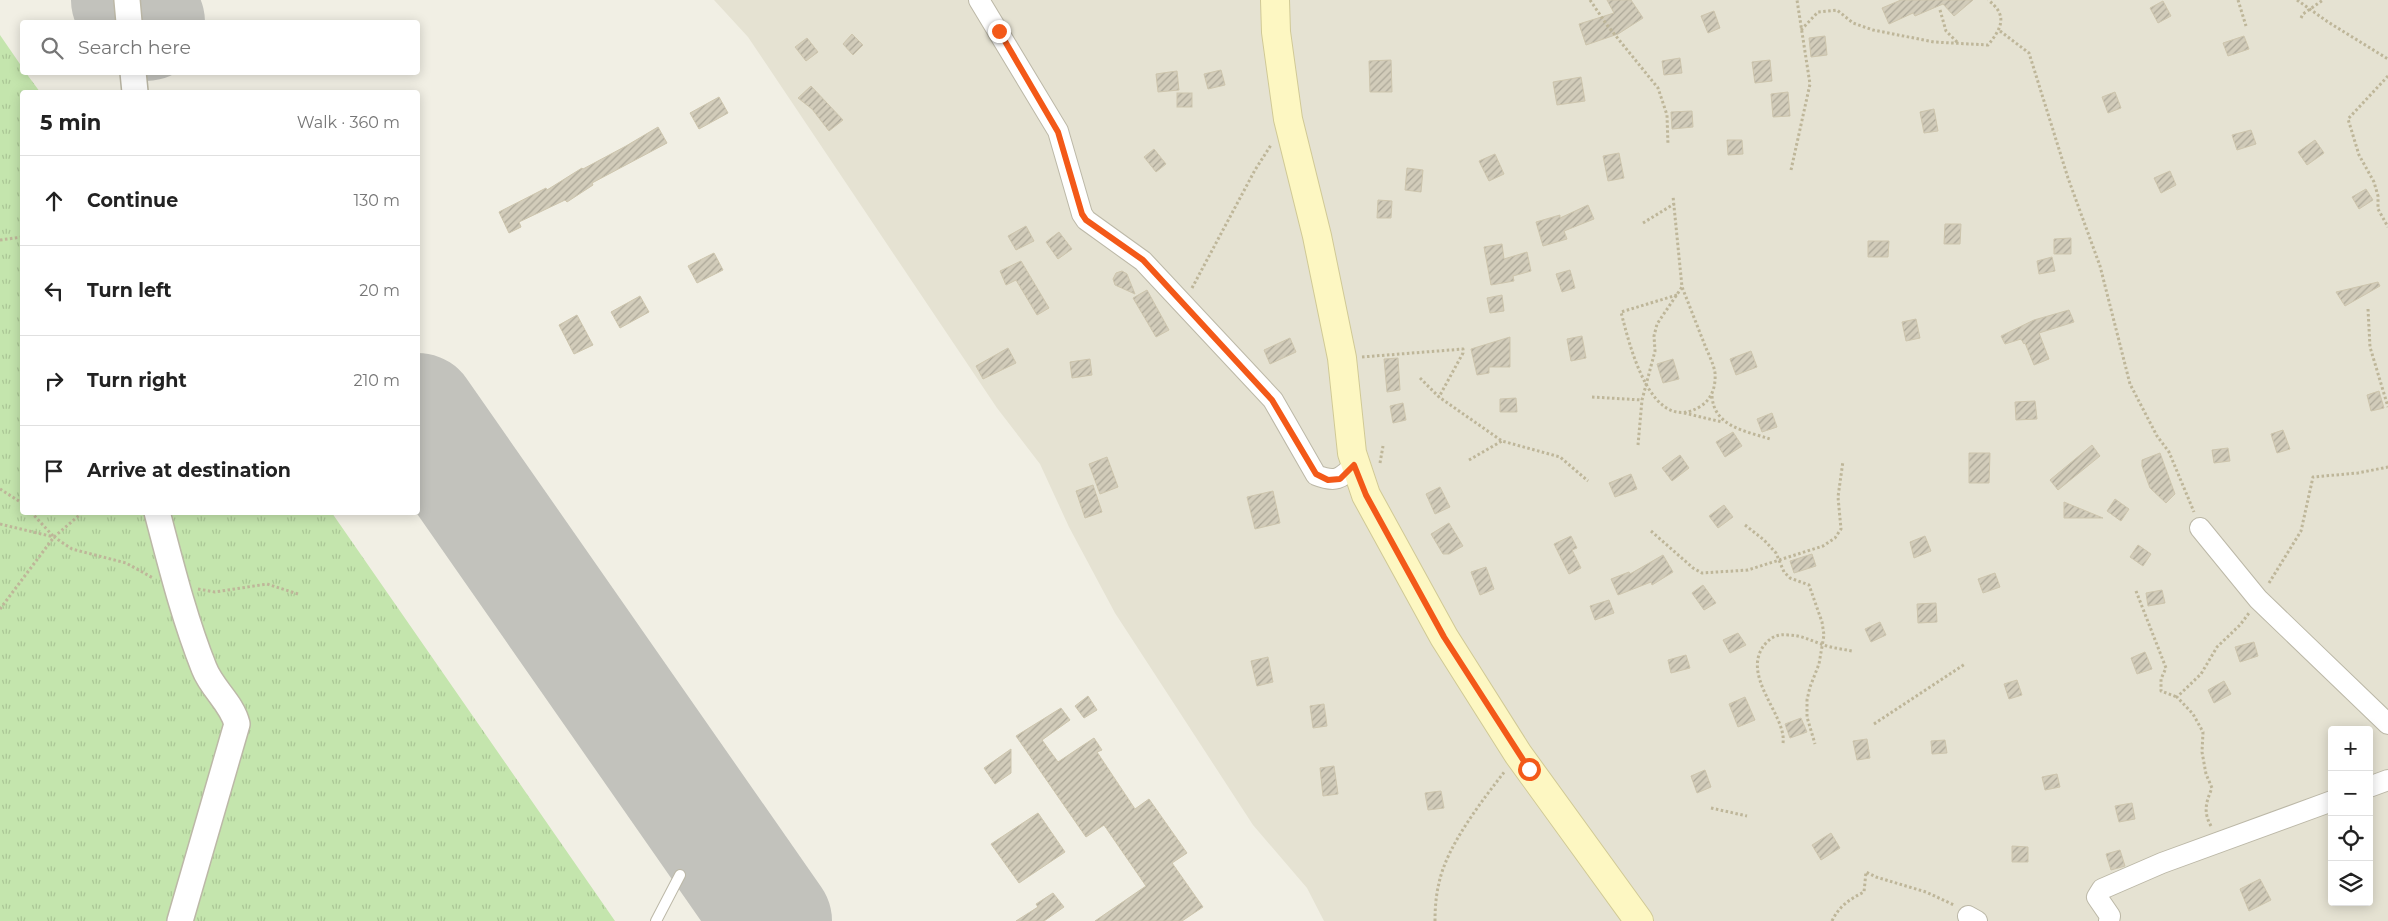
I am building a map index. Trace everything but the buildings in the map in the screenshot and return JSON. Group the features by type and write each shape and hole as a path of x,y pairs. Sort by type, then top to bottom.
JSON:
{"main road":[{"path":"1275,0 1276,32 1288,119 1317,236 1342,358 1354,465 1366,495 1444,637 1518,754 1639,921"}],"street":[{"path":"127,0 129,20"},
{"path":"979,0 1058,132 1082,214 1086,220 1135,254 1272,400 1316,474 1328,480 1340,479 1354,465"},
{"path":"133,75 135,90"},
{"path":"159,515 176,586 204,670 235,715 237,724 180,921"},
{"path":"2200,528 2258,599 2388,724"},
{"path":"2373,786 2388,780"},
{"path":"2109,921 2110,916 2097,897 2102,889 2162,863 2328,802"}],"lane":[{"path":"656,921 680,876"}],"path":[{"path":"1590,0 1607,25 1658,88 1667,115 1668,145"},
{"path":"1791,170 1810,84 1800,30 1797,0"},
{"path":"1800,30 1818,12 1837,10 1853,23 1873,30 1934,42 1988,45 2000,31 2002,21 1998,7 1988,0"},
{"path":"2238,0 2246,26"},
{"path":"2298,0 2388,59"},
{"path":"2301,18 2323,0"},
{"path":"1940,10 1946,31 1958,43"},
{"path":"2000,31 2029,53 2068,178 2100,266 2130,384 2157,436 2169,452 2200,528"},
{"path":"2388,76 2348,119 2359,155 2374,182 2378,196 2378,208 2388,228"},
{"path":"1183,304 1255,170 1288,119"},
{"path":"1673,196 1682,287 1715,371 1712,406 1723,422"},
{"path":"1643,223 1674,204"},
{"path":"0,240 20,237"},
{"path":"1638,444 1642,400 1655,351 1654,336 1657,324 1682,287"},
{"path":"1677,295 1621,312 1633,355 1647,385 1660,404 1671,411 1723,422 1770,439"},
{"path":"2368,309 2370,348 2388,407"},
{"path":"1342,358 1463,349 1464,353 1439,397"},
{"path":"1420,378 1439,397 1502,441 1560,457 1588,481"},
{"path":"1681,413 1692,412 1712,396"},
{"path":"1592,398 1642,400"},
{"path":"1469,460 1502,441"},
{"path":"1651,532 1693,568 1702,573 1748,570 1823,546 1836,538 1841,530 1838,496 1843,461"},
{"path":"2177,697 2201,674 2217,647 2240,625 2301,531 2313,477 2358,473 2388,467"},
{"path":"0,489 20,502"},
{"path":"34,515 54,537 72,549 126,563 158,581 215,592 267,584 298,594"},
{"path":"0,609 54,537 80,515"},
{"path":"0,524 54,537"},
{"path":"1745,525 1776,552 1790,578 1809,585 1822,622 1823,645 1808,700 1808,718 1815,744"},
{"path":"2136,591 2166,668 2161,679 2161,692 2177,697 2192,714 2203,732 2202,752 2206,774 2212,788 2206,803 2206,817 2221,842"},
{"path":"1783,743 1782,726 1770,707 1758,677 1763,646 1773,636 1786,634 1852,651"},
{"path":"1874,724 1965,664"},
{"path":"1435,921 1439,882 1448,859 1471,815 1518,754"},
{"path":"1711,808 1747,816"},
{"path":"1832,921 1836,912 1848,900 1864,892 1866,872 1876,877 1926,892 1958,907 1973,918"}],"shaded area":[{"path":"714,0 2388,0 2388,921 1324,921 1307,888 1253,825 1115,613 1069,527 1040,464 997,408 748,37"}],"green space":[{"path":"0,35 20,64 20,75 27,75 39,90 20,90 20,515 333,515 615,921 0,921"}],"runway":[{"path":"130,0 145,20"},
{"path":"420,415 773,921"}],"route":[{"path":"999,31 1058,132 1082,214 1086,220 1143,260 1272,400 1316,474 1328,480 1340,479 1354,465 1366,495 1444,637 1529,769"}]}
